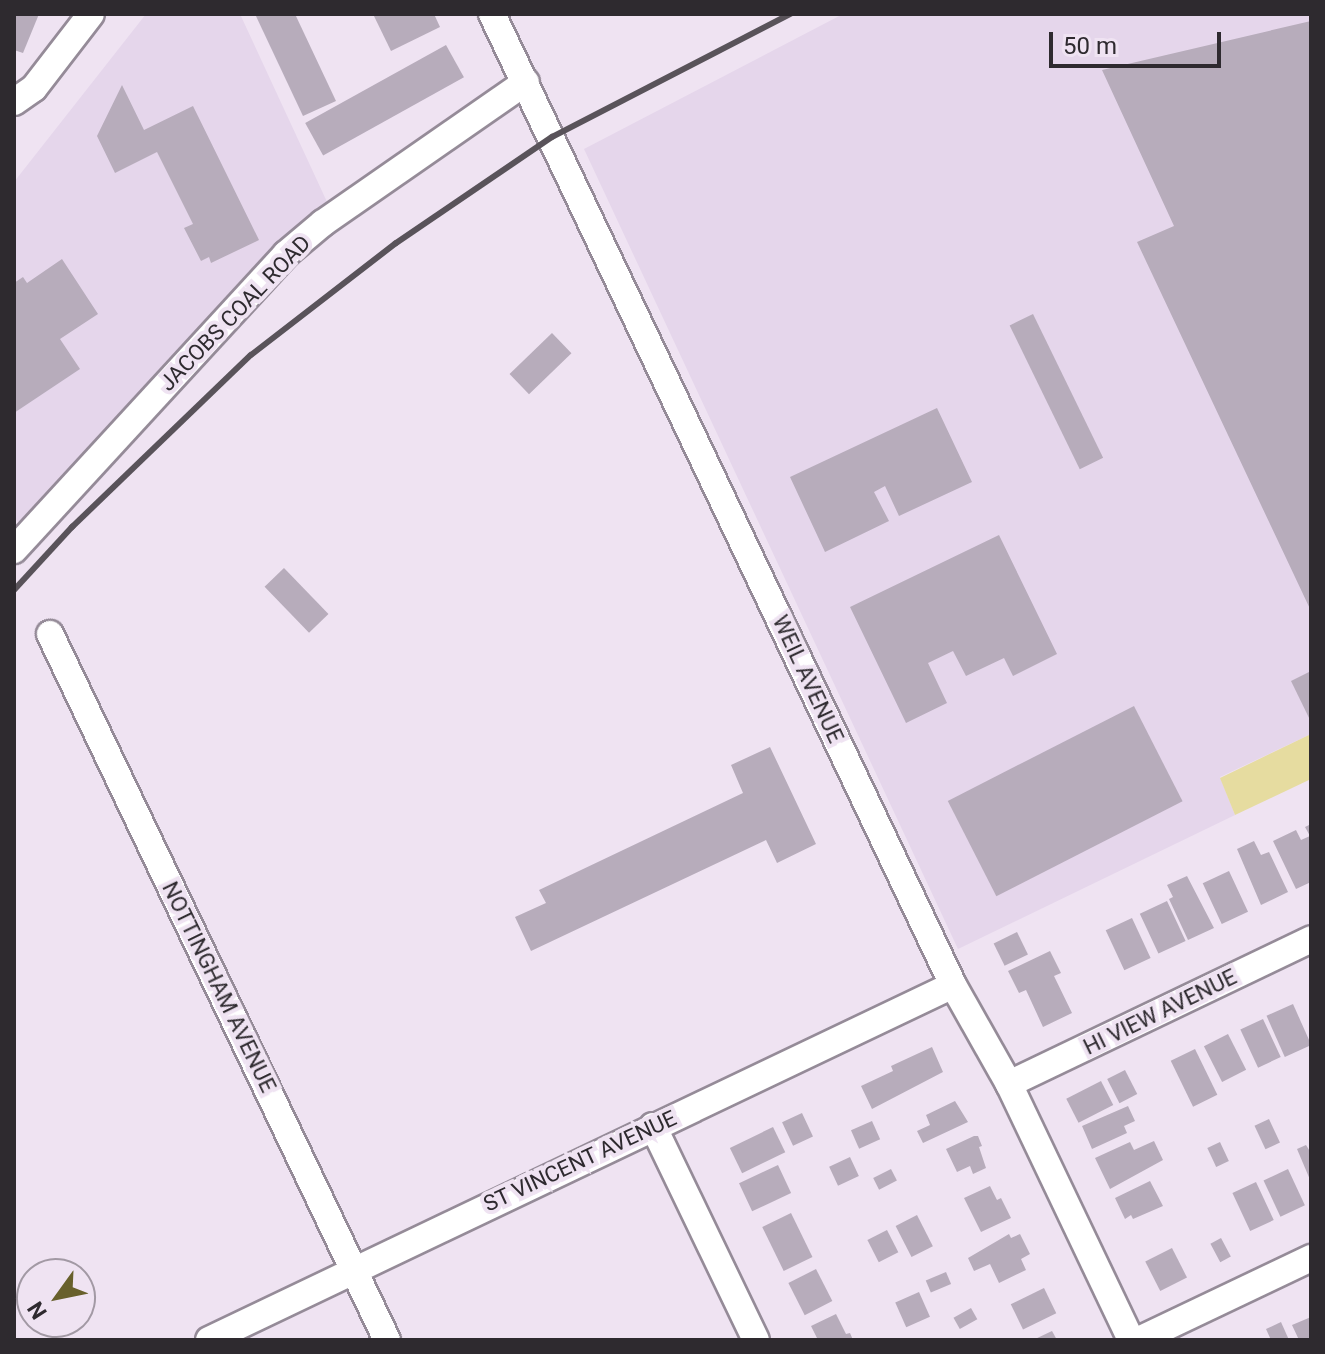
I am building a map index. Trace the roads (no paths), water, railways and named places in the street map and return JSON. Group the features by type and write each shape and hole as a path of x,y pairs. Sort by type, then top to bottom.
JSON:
{"street":[{"path":"14,102 34,88 91,14"},
{"name":"WEIL AVENUE","path":"492,14 953,985 1009,1084 1131,1340"},
{"name":"JACOBS COAL ROAD","path":"14,550 286,254 323,223 526,82"},
{"name":"NOTTINGHAM AVENUE","path":"50,634 387,1340"},
{"name":"HI VIEW AVENUE","path":"1009,1084 1311,939"},
{"name":"ST VINCENT AVENUE","path":"209,1340 953,985"},
{"path":"653,1126 756,1340"},
{"path":"1139,1340 1311,1258"}],"railway":[{"path":"14,590 72,527 251,355 396,243 552,137 790,14"}]}
